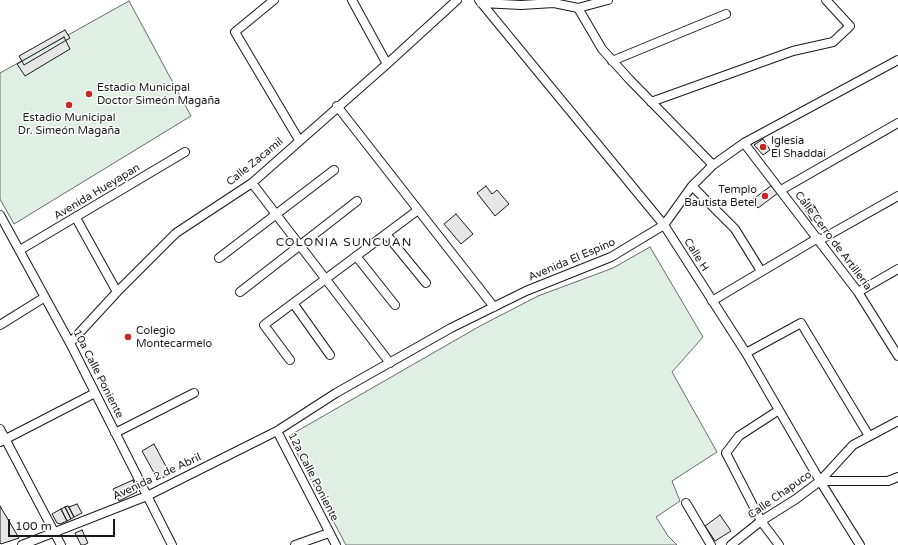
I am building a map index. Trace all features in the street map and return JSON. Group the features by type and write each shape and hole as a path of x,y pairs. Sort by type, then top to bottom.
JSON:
{"street":[{"path":"274,0 235,32 299,140"},
{"path":"352,0 387,64"},
{"name":"Calle Zacamil","path":"70,343 117,292 176,233 252,183 457,0"},
{"path":"480,1 521,5 554,3 578,8 608,0"},
{"path":"651,102 792,51 833,42 850,26 826,0"},
{"name":"Calle H","path":"480,1 664,225 746,353 820,480 860,545"},
{"path":"578,8 602,49 651,102 713,165"},
{"path":"612,60 726,14"},
{"name":"Avenida El Espino","path":"277,431 336,393 526,291 611,257 664,225 692,186 713,165 744,143 898,60"},
{"path":"337,106 494,308"},
{"path":"781,190 898,123"},
{"name":"Calle Cerro de Artillería","path":"744,143 819,239 895,342 898,356"},
{"name":"Avenida Hueyapan","path":"20,250 185,152"},
{"path":"219,258 334,170"},
{"path":"252,183 390,363"},
{"path":"692,186 735,229 761,271"},
{"path":"712,301 761,271 898,196"},
{"path":"240,292 357,201"},
{"path":"290,360 264,325 418,210"},
{"name":"10a Calle Poniente","path":"0,215 70,343 172,545"},
{"path":"76,218 117,292"},
{"path":"386,234 426,283"},
{"path":"356,256 395,305"},
{"path":"858,292 898,269"},
{"path":"0,325 45,297"},
{"path":"294,303 330,354"},
{"path":"746,353 801,323 869,436"},
{"path":"3,441 95,393"},
{"path":"115,433 194,393"},
{"path":"779,410 738,436 726,452 761,520 779,545"},
{"name":"Calle Chapuco","path":"731,545 761,520 796,499 820,480 849,449 869,436 898,421"},
{"path":"0,429 3,441 61,545"},
{"name":"Avenida 2 de Abril","path":"22,545 147,496 277,431"},
{"name":"12a Calle Poniente","path":"277,431 336,545"},
{"path":"820,480 888,481 898,477"},
{"path":"686,503 711,545"},
{"path":"295,545 329,533"}],"green space":[{"name":"Estadio Municipal Doctor Simeón Magaña","path":"129,1 191,116 14,224 0,199 0,73"},
{"path":"650,247 703,337 672,372 717,452 672,481 680,501 656,517 668,536 677,545 346,545 291,442 292,434 480,326 538,296 613,268"}],"building":[{"path":"65,30 70,38 24,65 19,56"},
{"path":"64,37 70,49 25,76 17,64"},
{"name":"Iglesia El Shaddai","path":"763,139 770,150 763,155 754,145"},
{"name":"Templo Bautista Betel","path":"772,185 778,193 758,208 752,200"},
{"path":"486,186 492,194 497,190 509,204 495,216 477,193"},
{"path":"809,199 815,207 807,213 801,204"},
{"path":"815,207 820,216 812,221 807,213"},
{"path":"456,214 473,234 461,244 444,224"},
{"path":"154,444 170,474 158,480 142,451"},
{"path":"133,480 137,492 119,501 113,489"},
{"path":"77,504 82,513 74,517 69,507"},
{"path":"0,506 19,538 1,544 0,543"},
{"path":"68,506 74,517 71,519 65,507"},
{"path":"65,507 71,519 67,521 61,509"},
{"path":"61,509 67,521 60,524 57,523 52,514"},
{"path":"720,515 731,531 715,541 705,526"},
{"path":"82,530 88,543 84,545 81,545 75,533"}],"place":[{"name":"Estadio Municipal Doctor Simeón Magaña","path":"89,94"},
{"name":"Estadio Municipal Dr. Simeón Magaña","path":"69,105"},
{"name":"Iglesia El Shaddai","path":"763,147"},
{"name":"Templo Bautista Betel","path":"765,196"},
{"name":"Colegio Montecarmelo","path":"128,337"}],"district":[{"name":"COLONIA SUNCUAN","path":"344,243"}]}
